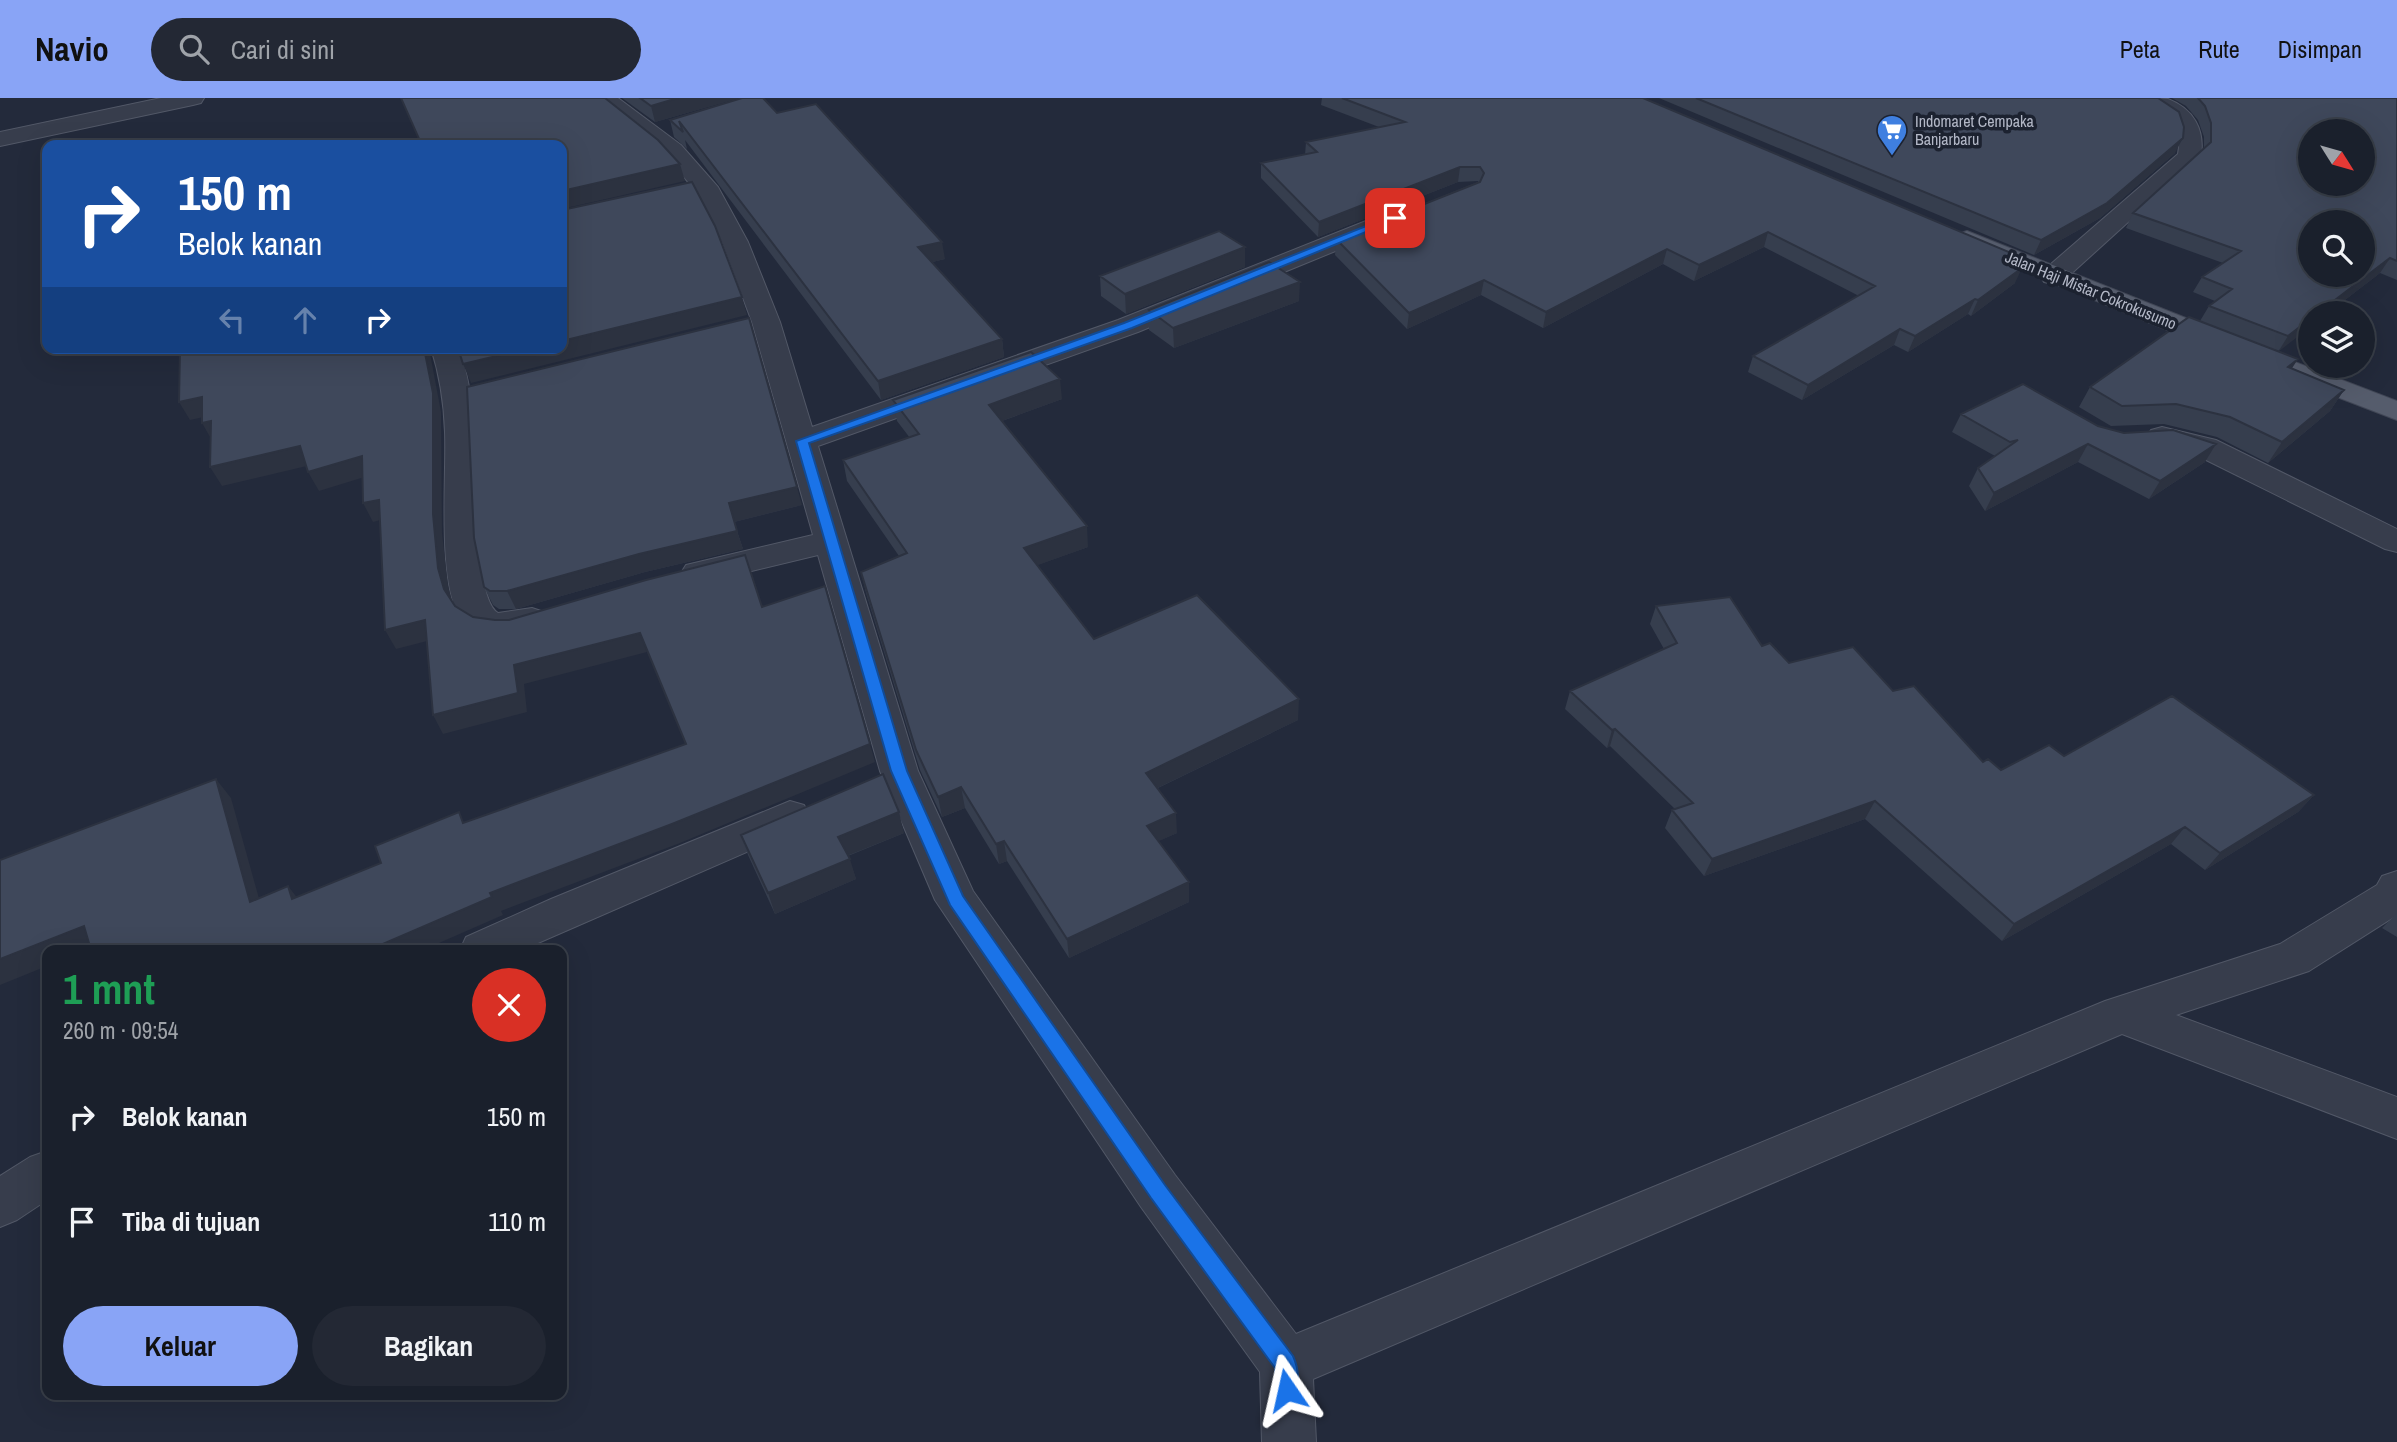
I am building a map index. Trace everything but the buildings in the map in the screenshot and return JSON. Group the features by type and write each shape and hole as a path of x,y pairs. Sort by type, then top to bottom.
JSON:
{"main road":[{"name":"Jalan Haji Mistar Cokrokusumo","path":"1938,227 2053,276 2397,411"}],"street":[{"path":"0,139 194,98"},
{"path":"604,98 663,130 692,190 735,242 752,325 802,441 899,771 956,900 1158,1191 1286,1364 1289,1442"},
{"path":"2053,276 2189,156 2192,138 2182,118 2151,98"},
{"path":"802,441 1128,326 1405,214"},
{"path":"447,354 451,366 470,395 460,433 463,544 469,597 475,613 497,625 517,624 556,612"},
{"path":"2139,437 2178,438 2205,447 2397,542"},
{"path":"673,579 832,541"},
{"path":"860,787 899,771"},
{"path":"492,945 822,803"},
{"path":"1286,1364 2121,1014 2294,958 2392,897 2397,888"},
{"path":"2121,1014 2397,1118"},
{"path":"0,1204 42,1176"}],"place":[{"name":"Indomaret Cempaka Banjarbaru","path":"1892,157"}],"route":[{"path":"1287,1390 1286,1364 1158,1191 956,900 899,771 802,441 1128,326 1395,218"}]}
